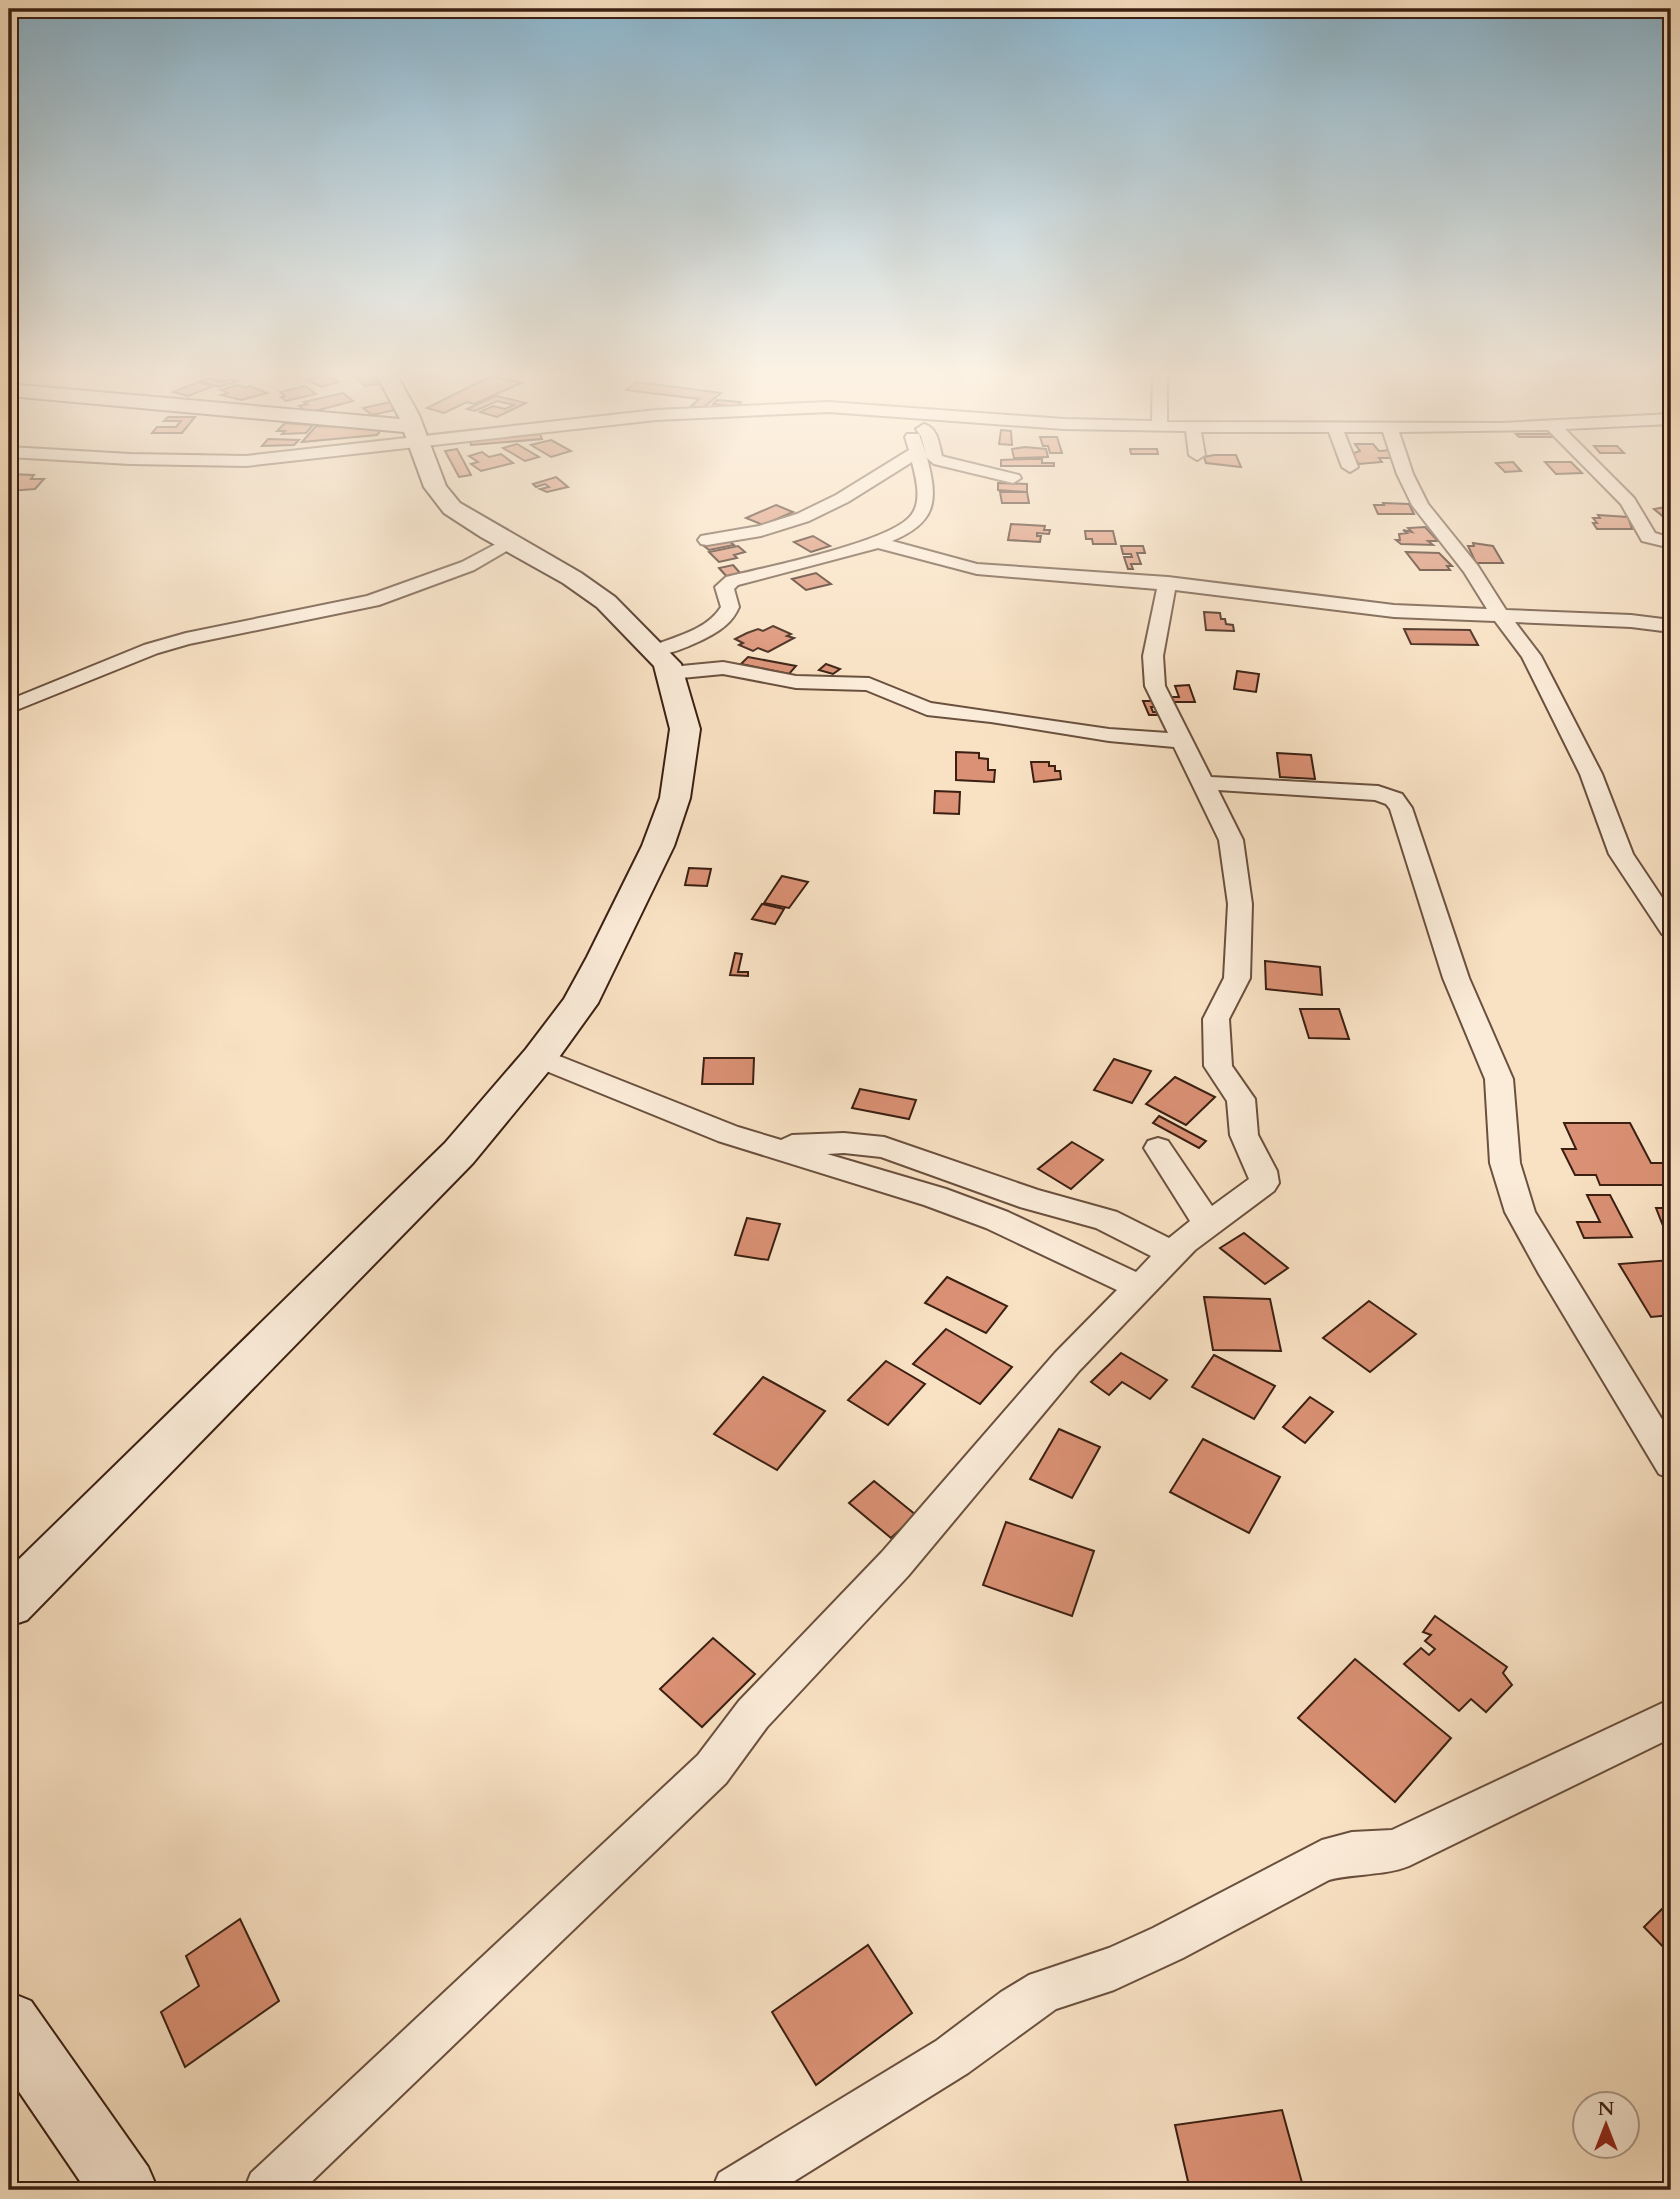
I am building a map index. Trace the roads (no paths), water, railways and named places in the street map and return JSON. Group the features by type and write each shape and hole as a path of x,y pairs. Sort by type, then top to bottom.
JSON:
{"street":[{"path":"9,1603 459,1153 539,1058 580,1003 658,846 675,798 685,729 664,662 606,602 572,578 466,518 445,500 431,475"},
{"path":"707,540 725,534 761,531 804,517 846,497 881,475"},
{"path":"664,662 699,633 721,620 730,607 724,587 733,581 872,544 915,522 920,515 925,494 921,475"},
{"path":"998,475 1013,478"},
{"path":"1407,475 1415,496 1472,570 1531,656 1591,774 1621,855 1671,929"},
{"path":"1601,475 1628,502 1648,537 1671,543"},
{"path":"9,708 151,649 186,639 372,601 468,566 509,542"},
{"path":"872,544 882,544 977,569 1168,583 1395,611 1630,621 1671,626"},
{"path":"268,2190 712,1769 753,1714 895,1564 1067,1362 1172,1254 1264,1183 1264,1177 1244,1135 1241,1100 1218,1066 1216,1019 1237,978 1240,904 1228,830 1155,686 1153,666 1158,621 1168,583"},
{"path":"664,662 723,668 796,682 869,684 928,709 991,716 1044,727 1183,741"},
{"path":"1203,783 1378,793 1394,799 1401,808 1456,978 1499,1079 1505,1163 1520,1212 1671,1464"},
{"path":"539,1058 728,1134 935,1197 997,1220 1141,1288"},
{"path":"771,1146 844,1143 884,1147 1031,1199 1106,1220 1172,1254"},
{"path":"1158,1148 1208,1224"},
{"path":"736,2190 952,2057 1017,2008 1045,1991 1114,1968 1168,1943 1322,1861 1352,1853 1394,1852 1671,1718"},
{"path":"9,2023 125,2190"}]}
